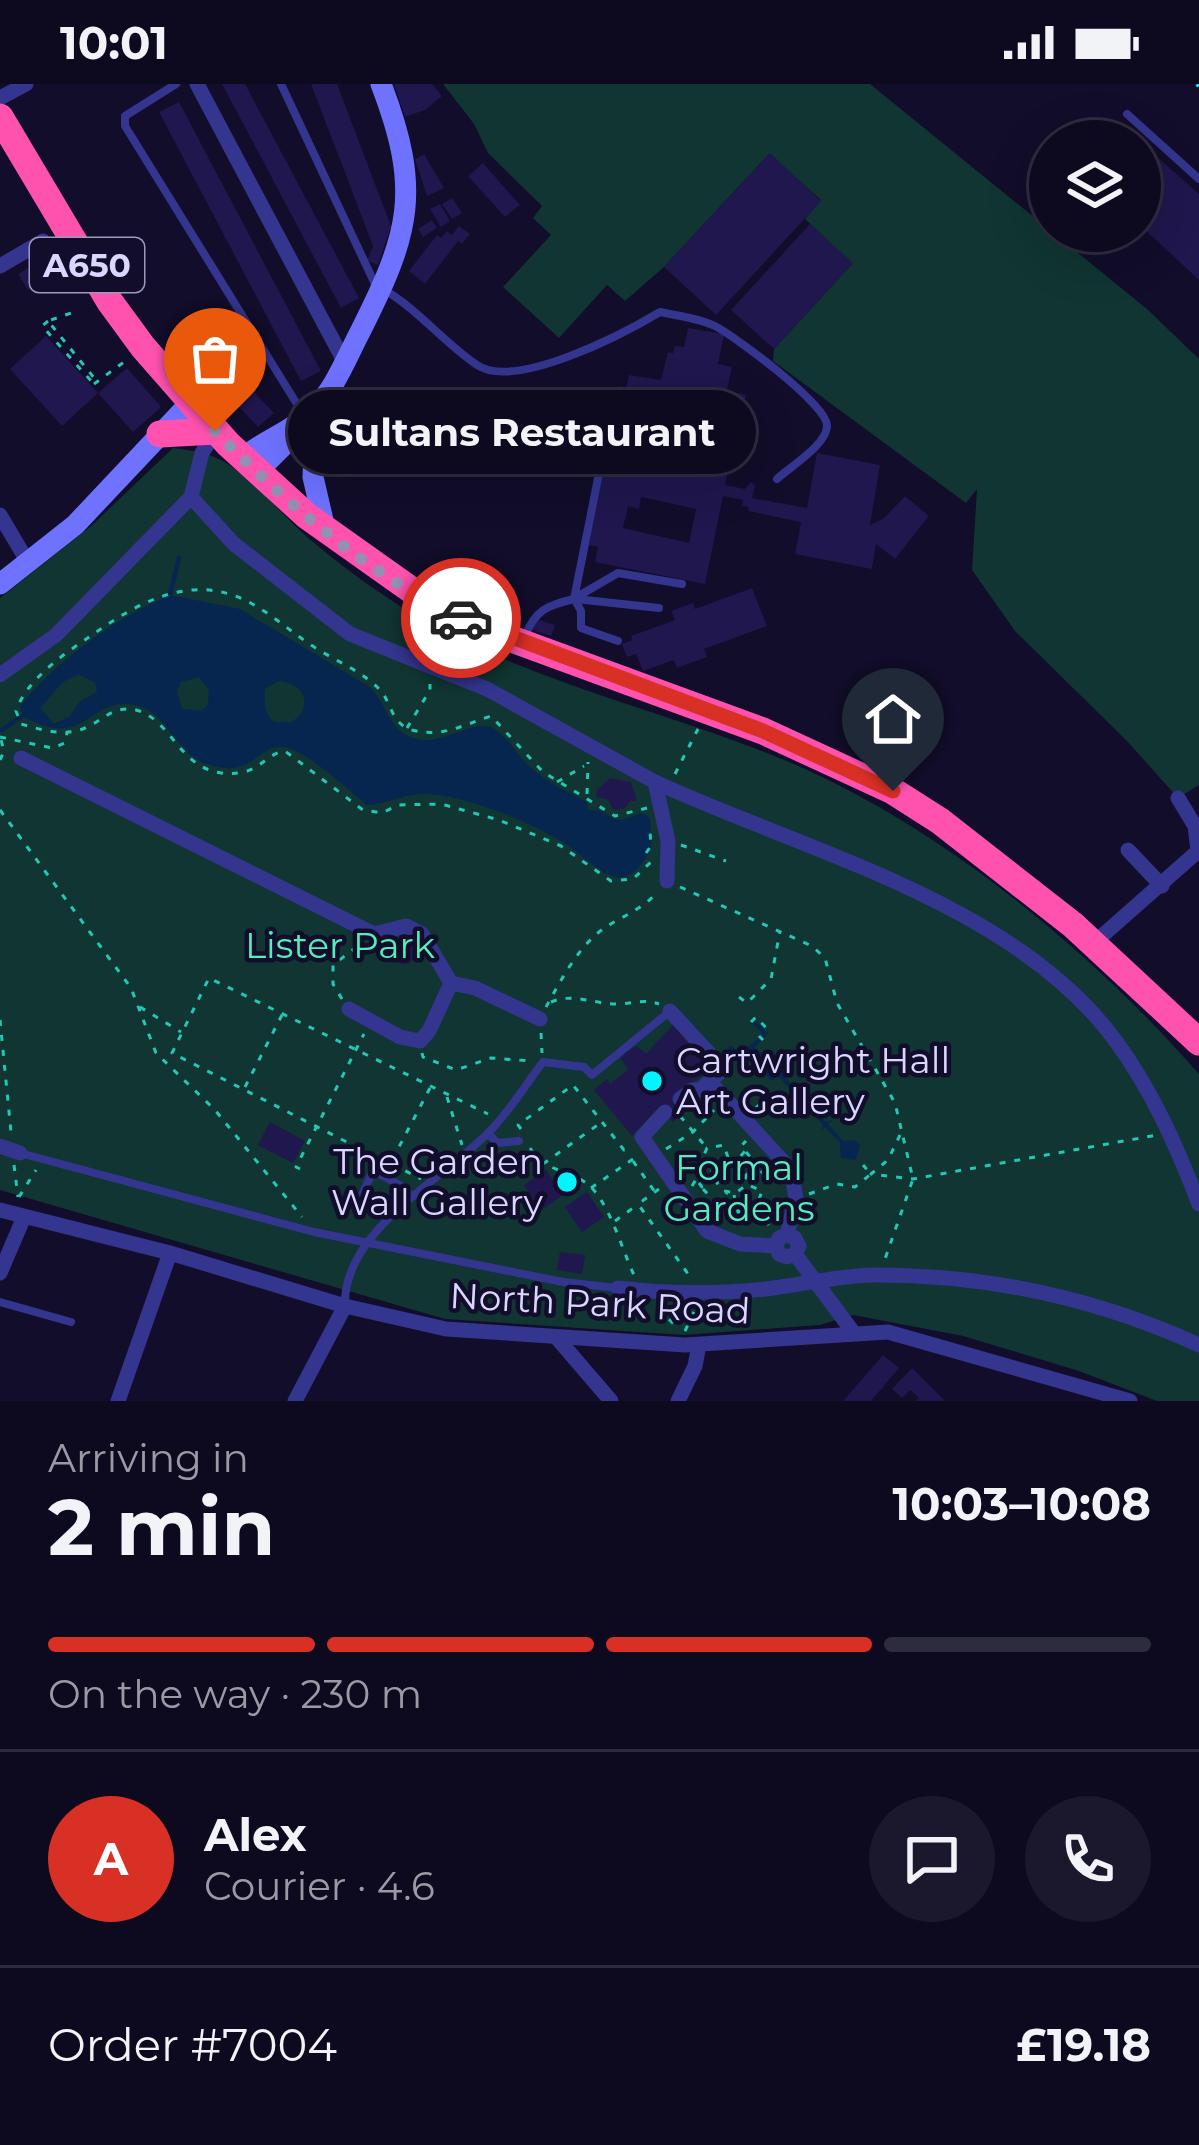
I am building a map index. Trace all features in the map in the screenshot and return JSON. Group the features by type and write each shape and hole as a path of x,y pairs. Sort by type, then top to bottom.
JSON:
{"highway":[{"name":"A650","path":"2,125 110,302 143,346 215,431 325,529 431,604 522,643 763,731 856,772 940,821 1094,943 1199,1042"},
{"path":"160,434 215,431"}],"street":[{"path":"0,98 26,84"},
{"path":"197,84 344,361"},
{"path":"250,465 260,444 305,417 344,361 405,229 408,200 400,138 381,84"},
{"path":"0,266 43,241"},
{"path":"0,584 75,525 190,402"},
{"path":"305,417 325,529"},
{"path":"0,675 56,635 191,497 202,453 215,431"},
{"path":"191,497 234,544 350,634 487,689 661,785 972,917 1032,958 1113,1037 1169,1133 1199,1204"},
{"path":"0,515 29,564"},
{"path":"21,758 374,934 406,926 422,934 451,982 540,1018"},
{"path":"661,785 654,811 668,841 667,881"},
{"path":"1094,943 1198,851 1195,826 1178,798"},
{"path":"1128,850 1162,886"},
{"path":"349,1009 400,1037 420,1041 451,982"},
{"path":"670,1011 683,1020 718,1064 719,1072 636,1142 654,1156 704,1227 740,1244 798,1242 795,1254 853,1332"},
{"path":"710,1082 791,1170 796,1198 781,1239"},
{"name":"North Park Road","path":"0,1210 170,1253 345,1306 446,1329 699,1345 853,1332 907,1336 1130,1401"},
{"path":"0,1274 24,1217"},
{"path":"118,1401 170,1253"},
{"path":"618,1288 702,1294 873,1275 1034,1290 1087,1302 1199,1346"},
{"path":"296,1400 345,1306"},
{"path":"557,1338 611,1401"},
{"path":"678,1401 695,1366 699,1345"}],"lane":[{"path":"176,84 125,116 125,126 305,417"},
{"path":"281,84 380,291 411,306 481,369 532,367 627,332 660,312 713,325 792,385 826,418 822,439 777,478"},
{"path":"1126,114 1199,179"},
{"path":"613,403 574,599 581,611 580,628 618,640"},
{"path":"522,643 533,616 618,573 682,584"},
{"path":"574,599 659,608"},
{"path":"345,1306 345,1285 368,1241 428,1182 488,1133 543,1062 584,1067 592,1075 670,1011"},
{"path":"488,1133 497,1143 521,1140"},
{"path":"11,1150 314,1232 563,1282 618,1288"},
{"path":"360,1198 373,1171 412,1197"},
{"path":"0,1302 71,1322"}],"path":[{"path":"74,312 48,321 95,386 143,346"},
{"path":"646,853 654,811 615,816 557,782 491,716 443,734 406,729 388,711 383,693 350,668 254,604 196,586 130,608 65,653 22,694 18,718 48,732 90,727 104,714 137,710 152,718 200,766 247,771 275,752 285,751 363,810 382,813 398,805 441,803 561,846 611,881 623,882 643,872 668,841 726,861"},
{"path":"406,729 430,690 428,665"},
{"path":"661,785 698,730"},
{"path":"0,760 4,751 0,738 52,748 65,743 68,731"},
{"path":"587,796 586,766 595,750"},
{"path":"557,782 586,766"},
{"path":"0,810 131,988 156,1053 214,1110 314,1232"},
{"path":"670,1011 648,1000 615,1004 568,997 549,1002 568,968 598,932 650,902 667,881 812,946 825,958 837,1003 895,1103 913,1179 884,1262 873,1275"},
{"path":"739,997 747,1003 770,979 782,932 788,926"},
{"path":"349,1009 333,984 333,965 374,934"},
{"path":"428,1182 172,1053 209,978 477,1112 503,1117"},
{"path":"139,1006 181,1033"},
{"path":"244,1088 283,1013"},
{"path":"751,1022 756,1017 771,1033"},
{"path":"0,1020 18,1199 43,1158"},
{"path":"300,1169 296,1167 370,1022"},
{"path":"420,1041 423,1057 456,1070 491,1058 543,1062"},
{"path":"766,1072 772,1060 778,1061"},
{"path":"591,1188 637,1156 636,1142 624,1150 573,1084 518,1125 521,1140 542,1165 591,1188 613,1222 618,1244 642,1291 684,1335 702,1294 638,1204"},
{"path":"390,1164 430,1088"},
{"path":"446,1096 465,1153"},
{"path":"654,1156 694,1132 725,1099"},
{"path":"675,1109 707,1148"},
{"path":"542,1165 602,1121"},
{"path":"698,1182 703,1168 700,1159 707,1148 740,1145 756,1132"},
{"path":"796,1198 837,1184 856,1187 888,1160 901,1132"},
{"path":"863,1165 871,1174 913,1179 1169,1133"},
{"path":"740,1145 765,1176"},
{"path":"728,1148 732,1163 746,1181 760,1188"},
{"path":"702,1187 745,1151"},
{"path":"632,1160 655,1192"},
{"path":"756,1208 765,1176 785,1163"},
{"path":"703,1168 730,1193 738,1212 756,1208"},
{"path":"704,1227 730,1193 760,1170"},
{"path":"613,1222 655,1192 698,1182"},
{"path":"698,1182 719,1208"},
{"path":"719,1208 736,1208"},
{"path":"756,1208 781,1239"}],"green space":[{"path":"443,84 870,84 1029,213 1029,252 1077,252 1147,309 1199,359 1199,785 1178,798 1015,631 972,570 977,489 966,503 773,361 774,349 852,264 805,219 821,200 769,154 664,267 625,301 607,285 559,338 503,287 551,235 533,218 542,206 488,153 474,124"},
{"name":"Lister Park","path":"173,448 228,464 345,567 448,633 568,684 772,755 890,813 1003,890 1107,979 1199,1074 1199,1401 1157,1401 1079,1371 963,1336 853,1315 820,1325 684,1335 445,1319 0,1190 0,598 90,527"}],"water":[{"path":"170,595 240,609 368,686 394,724 417,739 490,727 537,772 587,802 588,810 603,811 618,820 643,813 650,819 652,850 633,873 617,877 548,834 474,803 421,794 367,805 291,749 273,748 233,768 204,763 185,750 155,715 134,705 106,708 74,726 60,728 22,716 20,706 69,657","holes":["79,674 95,683 97,692 54,724 40,708 63,682","199,677 209,690 208,704 202,711 182,709 177,691 181,682","278,681 295,686 304,697 298,717 290,723 272,720 265,689"]},
{"path":"756,1021 768,1033 755,1047 766,1058 773,1052 786,1067 781,1073 797,1091 804,1088 799,1093 811,1106 819,1098 814,1109 826,1122 833,1120 828,1124 843,1141 860,1145 856,1160 841,1158 840,1143 825,1127 821,1131 823,1125 811,1111 803,1119 800,1116 808,1108 796,1095 789,1097 794,1093 778,1076 772,1081 758,1066 764,1060 753,1049 740,1060 728,1048 731,1045 740,1054 760,1037 762,1033 753,1024"}],"building":[{"path":"222,84 245,84 359,298 341,308"},
{"path":"311,84 337,84 391,226 378,265 367,261 373,246"},
{"path":"394,84 432,84 442,96 425,110 405,117"},
{"path":"179,102 321,371 301,381 159,112"},
{"path":"770,153 821,201 716,315 664,267"},
{"path":"424,154 444,188 427,196 415,159"},
{"path":"1161,161 1199,194 1199,280 1161,245"},
{"path":"483,163 520,205 505,217 468,176"},
{"path":"452,198 462,213 452,219 442,204"},
{"path":"440,204 450,221 441,227 430,209"},
{"path":"432,220 437,228 423,237 418,229"},
{"path":"810,224 853,263 774,349 731,310"},
{"path":"459,226 470,234 462,244 458,241 425,284 409,271 437,235 441,238 447,231 452,235"},
{"path":"45,258 55,273 28,290 18,274"},
{"path":"688,328 724,334 718,364 732,367 727,390 746,395 725,485 745,489 751,482 755,486 752,498 807,508 817,453 880,465 870,525 905,496 929,516 895,559 876,544 872,569 795,554 801,522 748,511 743,500 723,496 705,584 595,562 598,547 589,545 619,386 626,388 629,375 661,380 668,352 673,353 675,346 684,347","holes":["654,419 707,430 701,462 647,452","641,497 696,509 689,543 623,528 628,506 639,509"]},
{"path":"46,336 98,393 62,426 10,369"},
{"path":"219,355 274,413 258,427 204,370"},
{"path":"127,368 161,407 133,432 98,393"},
{"path":"752,588 767,626 704,649 707,657 677,668 674,660 643,671 636,654 627,657 622,644 675,620 671,611 693,603 695,609"},
{"path":"536,619 555,625 551,636 532,630"},
{"path":"610,778 631,782 637,801 614,810 607,799 596,797"},
{"path":"404,942 415,953 404,964 393,953"},
{"name":"Cartwright Hall Art Gallery","path":"673,1025 711,1070 675,1094 688,1109 673,1122 660,1106 632,1136 594,1090 628,1070 623,1054 637,1046 646,1054"},
{"path":"270,1122 305,1141 293,1163 258,1145"},
{"path":"546,1170 563,1195 541,1210 524,1185"},
{"path":"587,1192 604,1217 582,1232 565,1207"},
{"path":"560,1252 585,1255 582,1274 557,1270"},
{"path":"883,1355 899,1368 871,1401 843,1401"},
{"path":"912,1368 945,1401 915,1401 919,1398 910,1390 902,1398 892,1389"}],"waterway":[{"path":"170,595 179,558"},
{"path":"2,730 22,716"}],"way so far":[{"path":"215,431 307,516 431,604 461,618"}],"place":[{"name":"Sultans Restaurant","path":"215,431"},
{"name":"Cartwright Hall Art Gallery","path":"652,1081"},
{"name":"The Garden Wall Gallery","path":"567,1182"}],"route":[{"path":"461,618 763,731 893,791"}],"park label":[{"name":"Formal Gardens","path":"739,1188"}]}
